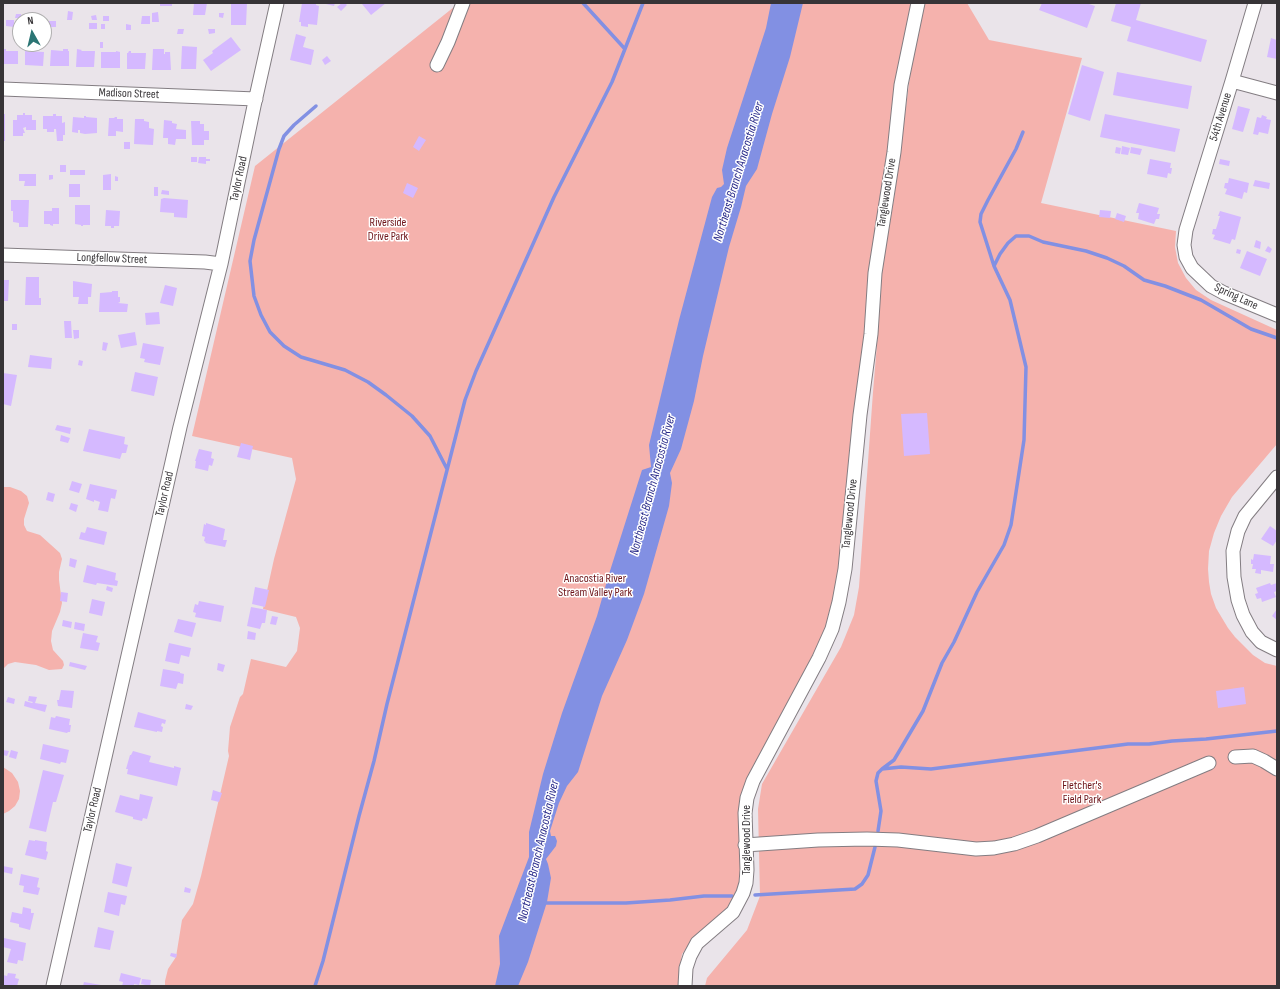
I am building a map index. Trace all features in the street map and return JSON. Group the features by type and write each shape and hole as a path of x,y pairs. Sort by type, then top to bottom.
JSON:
{"street":[{"name":"Taylor Road","path":"53,986 178,435 221,264 277,3"},
{"path":"437,65 448,42 463,3"},
{"name":"Tanglewood Drive","path":"684,986 686,968 690,956 698,943 732,912 738,904 746,883 745,812 747,798 753,781 819,658 832,629 840,602 845,569 860,415 871,334 874,273 894,152 902,85 918,3"},
{"name":"54th Avenue","path":"1186,230 1255,3"},
{"path":"1232,81 1277,93"},
{"name":"Madison Street","path":"3,89 256,99"},
{"name":"Spring Lane","path":"1186,230 1184,240 1186,257 1192,268 1200,277 1211,286 1224,293 1277,315"},
{"name":"Longfellow Street","path":"3,255 205,262 221,264"},
{"path":"1277,477 1246,516 1238,531 1233,551 1234,577 1238,600 1243,615 1252,632 1261,642 1277,650"},
{"path":"1235,757 1252,756 1277,769"},
{"path":"746,845 818,840 867,839 976,849 994,848 1014,844 1037,836 1209,763"}],"green space":[{"name":"Anacostia River Stream Valley Park","path":"459,3 912,3 867,325 844,577 822,646 746,781 741,879 732,905 694,938 682,954 679,973 680,986 165,986 168,969 176,957 182,920 193,904 201,876 229,756 230,727 240,697 243,694 251,659 286,667 297,651 300,628 296,617 263,609 274,559 296,479 292,458 192,436 255,166"},
{"name":"Fletcher's Field Park","path":"924,3 967,3 989,40 1082,58 1041,203 1176,231 1175,247 1178,263 1186,278 1196,290 1211,300 1277,330 1277,444 1232,497 1221,516 1209,551 1208,569 1211,594 1216,608 1228,628 1253,655 1265,663 1277,666 1277,986 705,986 707,978 747,930 760,896 758,809 762,784 841,647 854,615 859,587 878,332 879,282 893,205 910,76"},
{"path":"3,487 10,487 21,491 27,496 29,503 24,519 24,525 27,531 40,535 60,553 62,559 59,580 62,603 52,631 51,641 53,650 63,661 64,665 62,669 49,670 36,665 15,662 8,664 3,669"},
{"path":"3,767 12,773 18,782 20,791 19,799 15,806 3,814"}],"water":[{"name":"Northeast Branch Anacostia River","path":"771,3 803,3 790,57 757,169 746,186 729,247 694,401 681,449 670,473 672,483 669,506 644,594 627,640 602,696 578,772 567,786 559,803 550,831 551,836 555,836 557,841 556,846 546,859 551,878 547,902 528,962 518,986 495,986 500,964 499,936 529,857 529,832 543,774 562,713 597,616 642,470 651,467 649,445 679,320 712,197 717,188 724,184 722,170 727,148 766,28"}],"building":[{"path":"160,3 172,3 172,6 160,6"},
{"path":"194,3 207,3 205,15 193,15"},
{"path":"231,3 247,3 246,25 231,25"},
{"path":"302,3 316,3 316,5 319,6 317,25 308,24 308,27 301,26 301,22 299,22"},
{"path":"322,3 335,3 334,6"},
{"path":"342,3 347,5 341,11 337,7"},
{"path":"386,3 371,15 362,4"},
{"path":"1042,3 1086,3 1095,6 1087,28 1039,10"},
{"path":"1116,3 1141,3 1136,20 1207,40 1201,62 1127,41 1131,27 1111,21"},
{"path":"68,11 73,12 72,20 67,20"},
{"path":"158,12 159,22 152,22 152,13"},
{"path":"219,13 224,13 223,18 219,17"},
{"path":"96,15 97,20 92,20 91,16"},
{"path":"103,16 109,16 109,21 103,21"},
{"path":"142,16 150,16 150,24 141,24"},
{"path":"6,20 12,20 12,27 6,26"},
{"path":"52,21 56,21 56,27 52,27"},
{"path":"89,23 97,23 97,29 89,29"},
{"path":"101,24 105,24 105,29 101,29"},
{"path":"126,24 131,25 131,30 126,30"},
{"path":"178,29 184,29 183,34 177,34"},
{"path":"208,29 215,29 215,33 209,34"},
{"path":"296,34 306,37 303,47 314,50 311,65 290,60"},
{"path":"231,37 241,50 211,71 203,60 213,53 212,51"},
{"path":"1271,38 1277,40 1277,59 1267,57"},
{"path":"100,42 103,42 103,48 100,48"},
{"path":"182,46 197,47 196,69 181,69"},
{"path":"3,49 6,49 6,51 18,52 18,64 3,64"},
{"path":"63,49 68,49 69,51 69,66 50,66 52,50 63,51"},
{"path":"77,49 82,50 81,51 95,51 94,67 76,67"},
{"path":"153,49 164,49 164,54 165,52 170,52 171,70 152,70"},
{"path":"131,51 131,53 146,53 145,69 127,69 127,53"},
{"path":"25,52 44,52 43,66 25,65"},
{"path":"101,52 120,52 120,68 101,68"},
{"path":"327,56 331,61 325,65 322,60"},
{"path":"1082,65 1104,72 1090,121 1068,114"},
{"path":"1117,72 1192,86 1188,109 1113,95"},
{"path":"1238,106 1250,109 1243,132 1232,129"},
{"path":"23,113 25,113 25,115 32,115 32,120 36,120 36,130 26,130 26,127 23,128 25,133 23,133 23,136 13,136 13,120 17,120 17,115 23,115"},
{"path":"3,114 5,114 5,141 3,141"},
{"path":"53,114 56,114 56,116 62,116 62,123 65,122 65,135 63,135 63,141 57,141 56,129 54,129 54,132 47,132 47,129 43,129 43,116 53,116"},
{"path":"1105,114 1180,129 1175,152 1100,137"},
{"path":"1262,115 1267,117 1266,119 1271,120 1268,134 1259,132 1258,135 1253,134 1257,117 1261,118"},
{"path":"84,116 97,118 97,133 85,134 80,133 80,130 78,130 78,133 72,132 73,117 84,118"},
{"path":"117,117 117,119 123,119 123,132 116,131 116,136 108,136 109,118"},
{"path":"135,119 144,119 144,121 149,122 149,128 154,129 153,145 134,144"},
{"path":"164,120 172,121 172,123 177,124 176,129 186,130 186,139 176,139 175,145 168,144 168,138 163,138"},
{"path":"191,121 200,121 200,124 204,124 204,131 209,131 209,140 204,140 204,145 192,145"},
{"path":"419,136 426,140 419,151 413,147"},
{"path":"124,142 130,142 130,149 124,149"},
{"path":"1122,146 1130,148 1128,155 1121,154"},
{"path":"1116,147 1121,148 1120,154 1115,153"},
{"path":"1131,147 1142,149 1140,155 1130,153"},
{"path":"191,157 197,157 197,162 191,162"},
{"path":"199,157 206,157 206,159 210,159 210,161 206,161 206,164 198,163"},
{"path":"1150,159 1171,163 1171,174 1168,173 1167,178 1147,174"},
{"path":"1220,159 1230,161 1229,166 1219,164"},
{"path":"60,165 66,165 66,172 60,172"},
{"path":"70,170 85,170 85,175 70,175"},
{"path":"19,174 36,174 36,186 24,186 25,181 19,181"},
{"path":"111,174 111,190 103,190 103,175"},
{"path":"49,175 53,175 53,179 49,180"},
{"path":"115,176 118,177 118,181 115,181"},
{"path":"1229,178 1249,183 1247,193 1244,192 1242,199 1225,194 1227,189 1224,188 1225,183 1228,183"},
{"path":"1255,180 1270,183 1269,189 1253,186"},
{"path":"407,183 418,188 413,198 403,193"},
{"path":"69,184 80,184 80,197 69,197"},
{"path":"154,187 158,187 158,196 154,196"},
{"path":"162,190 169,191 169,195 161,194"},
{"path":"161,199 188,200 187,218 174,217 174,213 160,212"},
{"path":"11,200 29,200 28,227 19,227 19,223 13,222"},
{"path":"1139,203 1159,208 1157,214 1160,214 1159,219 1156,219 1154,224 1138,219 1139,213 1136,213"},
{"path":"75,205 90,205 90,225 81,226 75,224"},
{"path":"52,208 59,208 59,224 53,224 53,226 50,224 44,224 44,211 52,211"},
{"path":"106,210 120,211 119,226 114,226 114,228 111,228 111,226 105,226"},
{"path":"1100,210 1111,211 1110,218 1099,217"},
{"path":"1220,211 1241,217 1235,240 1232,239 1230,244 1213,239 1215,235 1212,234 1213,229 1216,229"},
{"path":"1117,213 1126,216 1124,222 1115,219"},
{"path":"1256,240 1261,242 1260,249 1254,247"},
{"path":"1268,246 1272,249 1270,253 1265,251"},
{"path":"1237,249 1241,250 1240,254 1236,253"},
{"path":"1247,251 1267,259 1260,276 1240,268"},
{"path":"26,277 39,277 39,298 41,298 41,305 25,305"},
{"path":"3,280 9,280 8,301 3,301"},
{"path":"73,281 92,284 91,297 88,297 88,304 78,304 79,297 73,297"},
{"path":"165,285 177,288 173,306 160,303"},
{"path":"118,291 120,302 118,303 128,304 127,312 99,312 100,293"},
{"path":"159,312 160,324 146,325 145,313"},
{"path":"64,321 71,321 72,338 65,338"},
{"path":"12,324 17,324 17,330 12,330"},
{"path":"73,330 79,330 79,338 74,339"},
{"path":"135,332 137,345 121,348 118,335"},
{"path":"103,342 108,343 106,351 102,350"},
{"path":"143,343 164,347 160,365 144,362 145,359 140,358"},
{"path":"30,355 52,358 51,369 28,367"},
{"path":"79,360 83,361 82,366 78,365"},
{"path":"135,372 158,377 154,396 131,391"},
{"path":"3,373 17,375 11,406 3,404"},
{"path":"927,413 930,454 904,456 901,414"},
{"path":"57,425 71,428 70,434 55,430"},
{"path":"89,429 125,437 124,444 128,445 126,453 122,453 120,459 83,451"},
{"path":"61,435 70,438 68,443 60,441"},
{"path":"241,443 253,446 250,460 237,457"},
{"path":"199,449 212,452 211,458 214,459 212,466 209,465 208,471 195,468 195,461"},
{"path":"72,481 82,484 79,493 69,490"},
{"path":"90,484 117,490 115,499 111,498 108,512 98,510 100,502 94,500 94,502 86,499"},
{"path":"48,492 55,494 53,502 46,500"},
{"path":"71,503 78,505 76,512 69,509"},
{"path":"206,523 225,529 223,540 227,540 225,547 205,543 205,537 202,536 204,524 206,525"},
{"path":"1270,526 1277,531 1277,540 1273,546 1261,539"},
{"path":"87,527 107,532 104,545 79,539 81,532 85,533"},
{"path":"1254,554 1271,556 1270,564 1274,564 1273,572 1261,570 1261,574 1255,573 1256,569 1252,569 1253,564 1251,564 1251,559 1253,560"},
{"path":"70,558 77,560 75,568 69,566"},
{"path":"87,565 116,573 115,580 118,581 117,586 97,583 96,585 83,582"},
{"path":"1270,583 1271,585 1277,583 1277,591 1274,592 1276,597 1262,602 1261,598 1257,599 1255,594 1258,593 1256,588"},
{"path":"107,586 113,588 112,592 106,590"},
{"path":"255,587 269,590 265,607 252,604"},
{"path":"61,592 68,593 67,602 60,601"},
{"path":"92,599 105,602 102,616 89,613"},
{"path":"199,601 224,606 221,622 195,617 196,613 193,612 195,604 198,605"},
{"path":"251,607 267,610 265,623 262,623 260,629 247,626"},
{"path":"1277,609 1277,620 1272,616"},
{"path":"272,616 278,617 276,625 270,624"},
{"path":"178,619 196,623 192,637 174,632"},
{"path":"63,620 72,622 71,628 62,626"},
{"path":"75,622 85,624 84,631 74,629"},
{"path":"248,631 256,633 255,640 247,639"},
{"path":"83,633 98,636 96,642 100,643 98,651 80,648"},
{"path":"169,643 191,648 189,657 181,655 179,664 165,661"},
{"path":"70,662 87,666 85,670 69,666"},
{"path":"218,663 225,665 223,672 217,670"},
{"path":"163,669 184,674 183,684 178,683 176,689 160,686"},
{"path":"1244,687 1246,704 1218,708 1216,691"},
{"path":"61,690 74,691 72,708 58,706 57,700 59,700"},
{"path":"29,696 37,697 35,703 47,705 45,712 24,706 25,701 33,702 28,701"},
{"path":"8,697 15,699 14,704 6,702"},
{"path":"186,704 193,706 191,710 185,709"},
{"path":"138,712 166,720 165,724 162,723 161,726 163,727 162,732 134,727"},
{"path":"56,716 70,719 70,732 67,733 49,729 51,717 55,718"},
{"path":"43,744 69,750 66,763 61,762 60,764 40,759"},
{"path":"3,750 9,751 7,756 3,755"},
{"path":"11,750 18,752 16,759 9,757"},
{"path":"133,751 151,756 149,762 174,768 174,766 181,768 177,786 127,774 128,769 126,769 130,755"},
{"path":"43,770 64,775 56,802 53,802 46,832 29,828"},
{"path":"213,790 222,793 219,802 211,800"},
{"path":"140,794 153,797 147,819 143,818 142,821 115,812 120,795 139,800"},
{"path":"29,840 47,842 46,851 48,852 46,860 25,855"},
{"path":"116,863 132,867 127,887 112,883"},
{"path":"3,866 13,868 12,874 3,872"},
{"path":"21,874 39,878 37,887 40,888 38,895 23,892 24,886 19,885"},
{"path":"185,887 191,889 190,893 184,892"},
{"path":"108,892 127,896 125,905 121,904 119,916 104,912"},
{"path":"23,907 31,909 31,913 34,913 30,930 19,927 19,924 10,922 12,912 22,914"},
{"path":"98,927 114,931 110,950 94,947"},
{"path":"4,938 26,943 23,961 18,960 17,964 7,962 11,949 3,947"},
{"path":"171,953 177,954 176,958 170,956"},
{"path":"8,973 16,974 15,978 19,979 17,986 3,986 3,975 7,976"},
{"path":"121,973 141,978 139,985 134,984 134,986 122,986 123,982 119,981"},
{"path":"142,979 151,980 150,986 141,984"},
{"path":"84,982 101,985 101,986 83,986"}],"waterway":[{"path":"583,3 625,49"},
{"path":"315,986 323,961 465,400 476,371 554,197 612,82 643,3"},
{"path":"316,106 284,136 279,149 254,240 250,261 254,296 261,315 270,332 284,346 301,357 345,370 368,382 386,395 412,416 430,436 447,469"},
{"path":"882,769 894,760 923,711 942,663 954,642 977,592 1004,545 1011,525 1024,440 1026,367 1010,300 994,266 980,222 981,214 1016,149 1023,132"},
{"path":"994,266 1008,243 1016,236 1029,236 1043,242 1086,251 1107,258 1124,266 1144,280 1165,286 1201,300 1251,329 1277,338"},
{"path":"878,831 881,811 876,781 878,773 882,769 901,767 931,769 1128,744 1149,744 1277,731"},
{"path":"755,895 855,889 862,884 868,875 875,847"},
{"path":"542,903 626,903 704,896 732,896"}],"park label":[{"name":"Riverside Drive Park","path":"388,230"}]}
